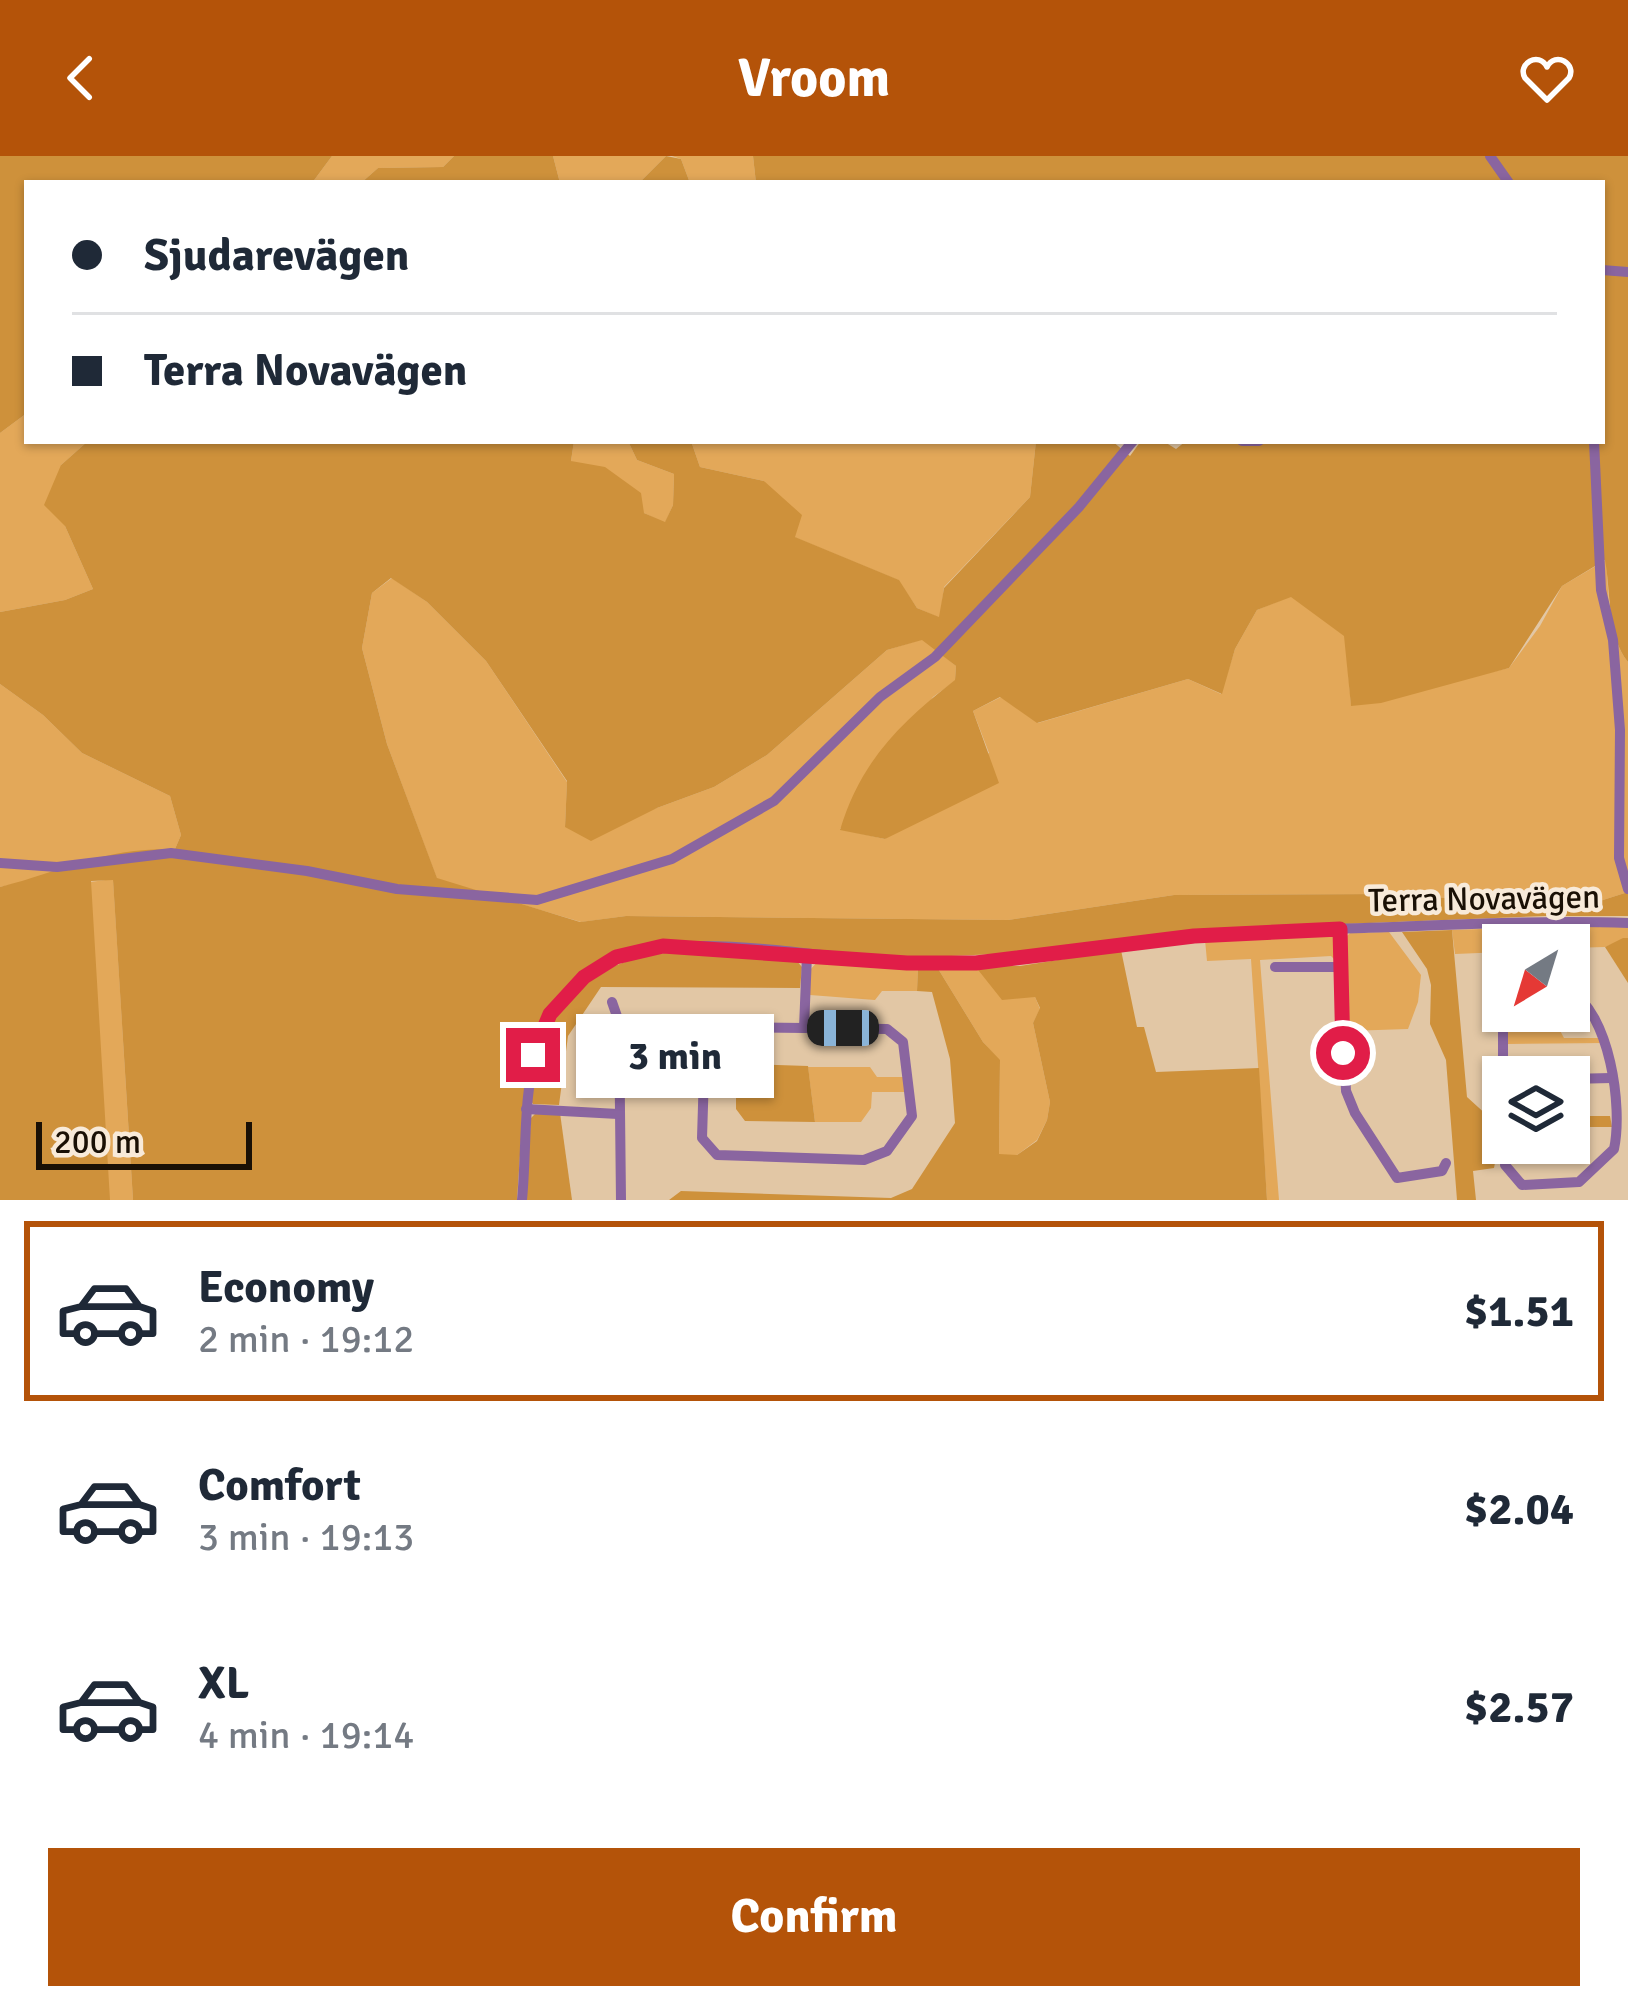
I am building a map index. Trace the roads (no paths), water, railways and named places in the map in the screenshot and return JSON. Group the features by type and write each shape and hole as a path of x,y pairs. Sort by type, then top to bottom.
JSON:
{"street":[{"path":"0,863 57,867 171,853 307,871 397,889 537,900 673,859 774,801 880,697 935,658 1078,508 1131,444"},
{"path":"1594,444 1601,590 1613,640 1620,730 1619,859 1628,890"},
{"name":"Terra Novavägen","path":"522,1200 533,1055 549,1016 570,990 616,957 663,946 907,963 976,963 1194,936 1628,923"},
{"path":"1340,929 1343,1078 1355,1113 1397,1178 1433,1174 1446,1163"},
{"path":"804,1028 807,955"},
{"path":"1275,968 1340,967"},
{"path":"612,1002 620,1022 621,1200"},
{"path":"1504,1165 1518,1183 1527,1186 1583,1180 1609,1157 1616,1144 1608,1046 1590,1010"},
{"path":"726,1027 804,1028 887,1029 903,1042 913,1110 894,1144 863,1160 717,1155 705,1144 701,1131 704,1041 726,1027"},
{"path":"1590,1078 1611,1078"},
{"path":"526,1109 618,1114"}]}
